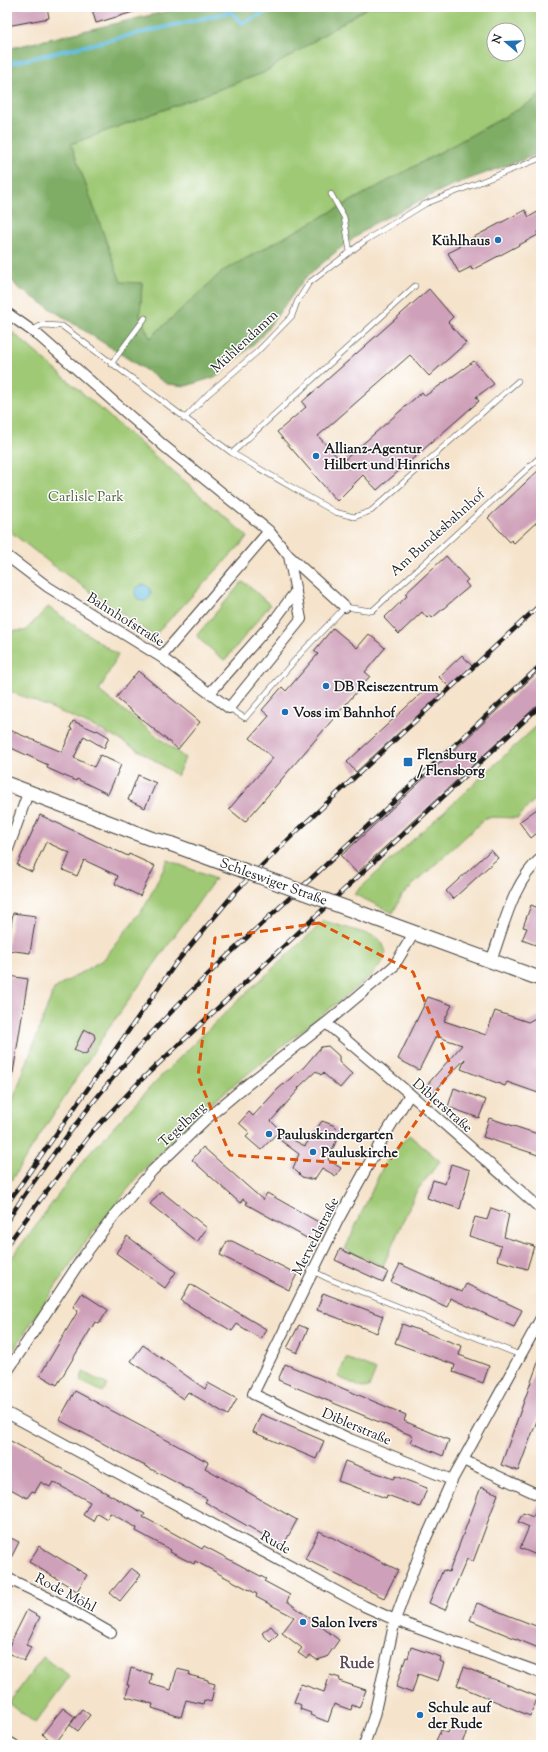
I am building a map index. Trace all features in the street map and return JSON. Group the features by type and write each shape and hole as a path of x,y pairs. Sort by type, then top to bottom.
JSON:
{"main road":[{"name":"Schleswiger Straße","path":"7,784 152,839 171,844 541,979"}],"street":[{"path":"7,313 31,331 164,446 268,531 289,556 345,607"},
{"path":"160,657 268,531"},
{"name":"Bahnhofstraße","path":"7,556 48,587 160,657 229,708"},
{"path":"229,708 301,619 289,556"},
{"path":"210,693 276,618 296,591"},
{"path":"7,852 28,793"},
{"path":"491,961 514,897 523,878 533,865 541,858"},
{"name":"Tegelbarg","path":"7,1372 81,1260 114,1216 152,1171 205,1120 326,1023 394,966 414,933"},
{"name":"Diblerstraße","path":"326,1023 410,1094 541,1209"},
{"name":"Merveldstraße","path":"253,1394 338,1220 382,1140 410,1094"},
{"path":"364,1745 374,1716 395,1620 422,1547 452,1480 521,1356 537,1335 541,1318"},
{"name":"Diblerstraße","path":"253,1394 346,1438 452,1480"},
{"name":"Rude","path":"7,1413 322,1584 395,1620 541,1673"},
{"path":"463,1460 541,1496"},
{"name":"Rode Möhl","path":"7,1578 53,1600 111,1633"},
{"path":"7,1741 14,1745"}],"lane":[{"name":"Mühlendamm","path":"184,419 208,394 257,352 292,316 297,302 309,283 366,240 424,204 541,158"},
{"path":"331,194 344,217 350,252"},
{"path":"232,453 415,286"},
{"path":"111,364 145,318"},
{"path":"31,331 42,325 62,326 184,419 232,453 335,512 354,517 371,511 518,381"},
{"name":"Am Bundesbahnhof","path":"345,607 372,611 541,456"},
{"path":"229,708 246,718 302,652 345,607"},
{"path":"313,1271 329,1279 521,1356"}],"highlighted area":[{"path":"319,923 413,972 452,1069 386,1166 230,1155 198,1076 215,938"}],"green space":[{"path":"185,7 368,7 263,73 71,144 121,282 142,283 140,317 150,338 223,271 533,101 541,92 541,153 450,186 373,224 338,250 305,278 261,337 218,376 186,386 167,384 17,287 7,273 7,49"},
{"path":"368,7 541,7 541,92 533,101 223,271 150,338 140,317 142,283 121,283 71,144 263,73"},
{"name":"Carlisle Park","path":"10,330 248,537 154,636 54,566 7,529 7,331"},
{"path":"242,582 247,584 270,605 224,660 199,639 197,635"},
{"path":"48,607 118,655 99,691 185,758 177,776 137,749 95,727 7,690 7,631 25,631"},
{"path":"541,722 541,792 518,818 487,817 402,895 393,913 354,894"},
{"path":"168,860 215,879 102,1038 7,1187 7,1116 54,989 104,959 145,906"},
{"path":"324,921 374,936 382,942 386,952 383,961 372,975 210,1104 145,1168 83,1245 7,1360 7,1264 87,1156 157,1080 226,1012"},
{"path":"409,1135 440,1161 416,1192 383,1266 345,1249 386,1160"},
{"path":"346,1358 376,1370 369,1387 363,1388 338,1377"},
{"path":"83,1372 108,1385 103,1392 80,1381"},
{"path":"43,1657 70,1676 35,1723 9,1703"}],"water":[{"path":"143,585 149,587 151,593 149,599 143,601 137,599 135,593 137,587"}],"building":[{"path":"7,7 47,7 49,18 7,26"},
{"path":"100,7 140,7 140,10 96,23 92,9"},
{"name":"Kühlhaus","path":"525,210 529,217 541,210 541,230 537,232 538,235 472,270 471,267 459,273 448,253 460,247 459,245"},
{"path":"429,289 453,317 448,322 466,343 429,376 410,355 318,436 342,462 422,392 425,396 474,361 494,384 476,397 479,401 377,490 363,475 337,501 277,432 306,407 302,402"},
{"path":"541,468 541,518 514,543 511,540 510,542 488,518"},
{"path":"446,556 468,580 465,582 469,587 432,618 430,615 427,618 422,612 399,634 384,618 407,596 405,594"},
{"path":"333,628 357,648 369,634 385,648 365,672 370,676 245,822 229,809 273,758 250,738 269,716 262,710 282,687 286,691 318,654 314,651"},
{"path":"462,655 472,666 449,687 439,677"},
{"path":"541,669 541,702 357,873 341,856"},
{"path":"138,671 200,722 178,749 116,698"},
{"path":"429,686 440,695 356,772 347,762"},
{"path":"73,721 96,731 97,730 109,737 104,748 84,736 74,758 94,767 100,755 121,765 108,794 77,779 76,781 47,768 48,765 7,746 7,729 62,752 72,729 70,728"},
{"path":"138,775 156,783 145,808 128,800"},
{"path":"541,806 541,830 531,838 519,822"},
{"path":"40,815 128,856 129,854 155,866 140,896 115,884 118,876 84,860 77,876 63,870 70,853 46,842 32,872 17,865"},
{"path":"491,850 498,858 453,899 446,891"},
{"path":"531,905 541,909 541,947 522,940 527,928 523,927"},
{"path":"13,913 36,916 30,953 7,950"},
{"path":"9,976 28,979 13,1073 7,1072 7,988"},
{"path":"428,997 452,1005 444,1021 486,1035 495,1011 528,1022 541,1015 541,1094 507,1082 505,1086 461,1069 465,1059 433,1093 426,1086 462,1045 436,1036 419,1070 398,1059"},
{"path":"84,1029 94,1034 95,1038 87,1053 83,1054 74,1050"},
{"path":"328,1046 339,1056 339,1062 352,1074 340,1088 323,1073 321,1075 316,1071 298,1088 299,1089 271,1121 280,1130 261,1150 246,1137 250,1133 239,1123 249,1112 253,1116 278,1089 304,1067 321,1047"},
{"path":"454,1088 486,1100 479,1118 448,1107"},
{"path":"489,1118 541,1135 541,1156 483,1137"},
{"name":"Pauluskirche","path":"322,1121 333,1125 340,1132 328,1160 341,1168 336,1176 322,1168 314,1180 302,1177 293,1168 299,1154 280,1140 283,1135 305,1146"},
{"path":"203,1147 263,1200 267,1193 322,1224 312,1241 246,1204 247,1202 243,1199 240,1203 192,1160"},
{"path":"451,1164 470,1170 460,1209 427,1198 433,1180 445,1184"},
{"path":"161,1191 207,1228 197,1242 150,1204"},
{"path":"491,1208 509,1214 504,1237 534,1246 527,1269 497,1260 501,1246 469,1236 475,1217 487,1220"},
{"path":"127,1236 176,1272 165,1288 116,1253"},
{"path":"227,1241 232,1241 297,1274 289,1290 220,1255"},
{"path":"340,1249 388,1272 383,1282 335,1260"},
{"path":"400,1264 462,1292 466,1284 522,1310 514,1327 450,1298 447,1307 391,1282"},
{"path":"190,1284 266,1329 261,1339 237,1324 232,1331 181,1301"},
{"path":"82,1293 108,1310 99,1324 95,1322 57,1385 40,1375 78,1311 73,1307"},
{"path":"323,1293 383,1316 377,1333 317,1310"},
{"path":"402,1324 462,1346 459,1355 489,1366 483,1383 453,1372 455,1365 395,1343"},
{"path":"299,1325 308,1329 297,1353 287,1348"},
{"path":"143,1345 205,1389 208,1383 237,1399 228,1415 188,1392 183,1399 131,1361"},
{"path":"540,1357 541,1410 518,1471 501,1465"},
{"path":"285,1364 406,1415 404,1421 449,1440 443,1456 410,1442 413,1436 278,1380"},
{"path":"75,1391 208,1462 205,1468 297,1520 283,1546 205,1502 207,1499 59,1420"},
{"path":"261,1414 324,1441 316,1459 253,1432"},
{"path":"7,1439 145,1514 143,1517 202,1549 204,1546 266,1579 264,1581 290,1595 287,1601 339,1640 327,1657 317,1660 310,1655 307,1659 298,1653 302,1648 282,1633 294,1617 256,1597 257,1594 195,1561 194,1564 170,1552 171,1550 136,1531 137,1528 110,1513 107,1519 97,1513 93,1521 83,1515 90,1502 53,1482 50,1487 41,1482 35,1492 32,1491 27,1498 7,1487"},
{"path":"345,1461 393,1479 395,1476 427,1488 420,1507 387,1495 386,1498 338,1481"},
{"path":"481,1487 498,1494 473,1562 467,1559 445,1610 429,1603 443,1570 449,1572"},
{"path":"540,1502 541,1557 520,1548 529,1527 518,1522 523,1513 533,1517"},
{"path":"319,1531 398,1570 384,1598 305,1559"},
{"path":"7,1536 19,1542 7,1566"},
{"path":"39,1546 87,1575 77,1591 29,1562"},
{"path":"131,1568 141,1575 120,1601 110,1593"},
{"path":"477,1603 541,1628 541,1649 470,1620"},
{"path":"27,1610 40,1617 26,1645 31,1647 24,1661 7,1652 7,1650"},
{"path":"271,1626 278,1634 270,1642 262,1633"},
{"path":"411,1647 441,1657 440,1661 444,1663 438,1681 418,1674 412,1693 396,1687"},
{"path":"464,1667 538,1697 530,1716 457,1685"},
{"path":"131,1668 152,1674 150,1684 171,1690 177,1669 190,1672 189,1675 208,1680 208,1682 215,1684 211,1702 204,1700 203,1704 186,1700 181,1717 152,1708 153,1704 126,1697"},
{"path":"330,1675 340,1678 339,1681 366,1690 359,1708 352,1705 351,1710 334,1704 328,1722 310,1715 311,1713 300,1709 301,1705 294,1702 301,1684 324,1692"},
{"path":"63,1708 75,1717 55,1744 42,1734"},
{"path":"82,1709 90,1715 78,1731 70,1725"},
{"path":"454,1720 469,1727 461,1745 434,1745 441,1730 448,1733"}],"waterway":[{"path":"7,64 230,12 243,23 276,7"}],"railway":[{"path":"7,1204 176,963 237,890 298,830 541,604"},
{"path":"7,1221 57,1149 93,1103 130,1058 169,1015 252,933 541,665"},
{"path":"7,1245 92,1132 140,1081 541,705"}],"place":[{"name":"Kühlhaus","path":"498,240"},
{"name":"Allianz-Agentur Hilbert und Hinrichs","path":"316,456"},
{"name":"DB Reisezentrum","path":"326,686"},
{"name":"Voss im Bahnhof","path":"285,712"},
{"name":"Flensburg / Flensborg","path":"408,762"},
{"name":"Pauluskindergarten","path":"269,1134"},
{"name":"Pauluskirche","path":"313,1152"},
{"name":"Salon Ivers","path":"303,1622"},
{"name":"Schule auf der Rude","path":"420,1715"}],"district":[{"name":"Rude","path":"357,1663"}]}
